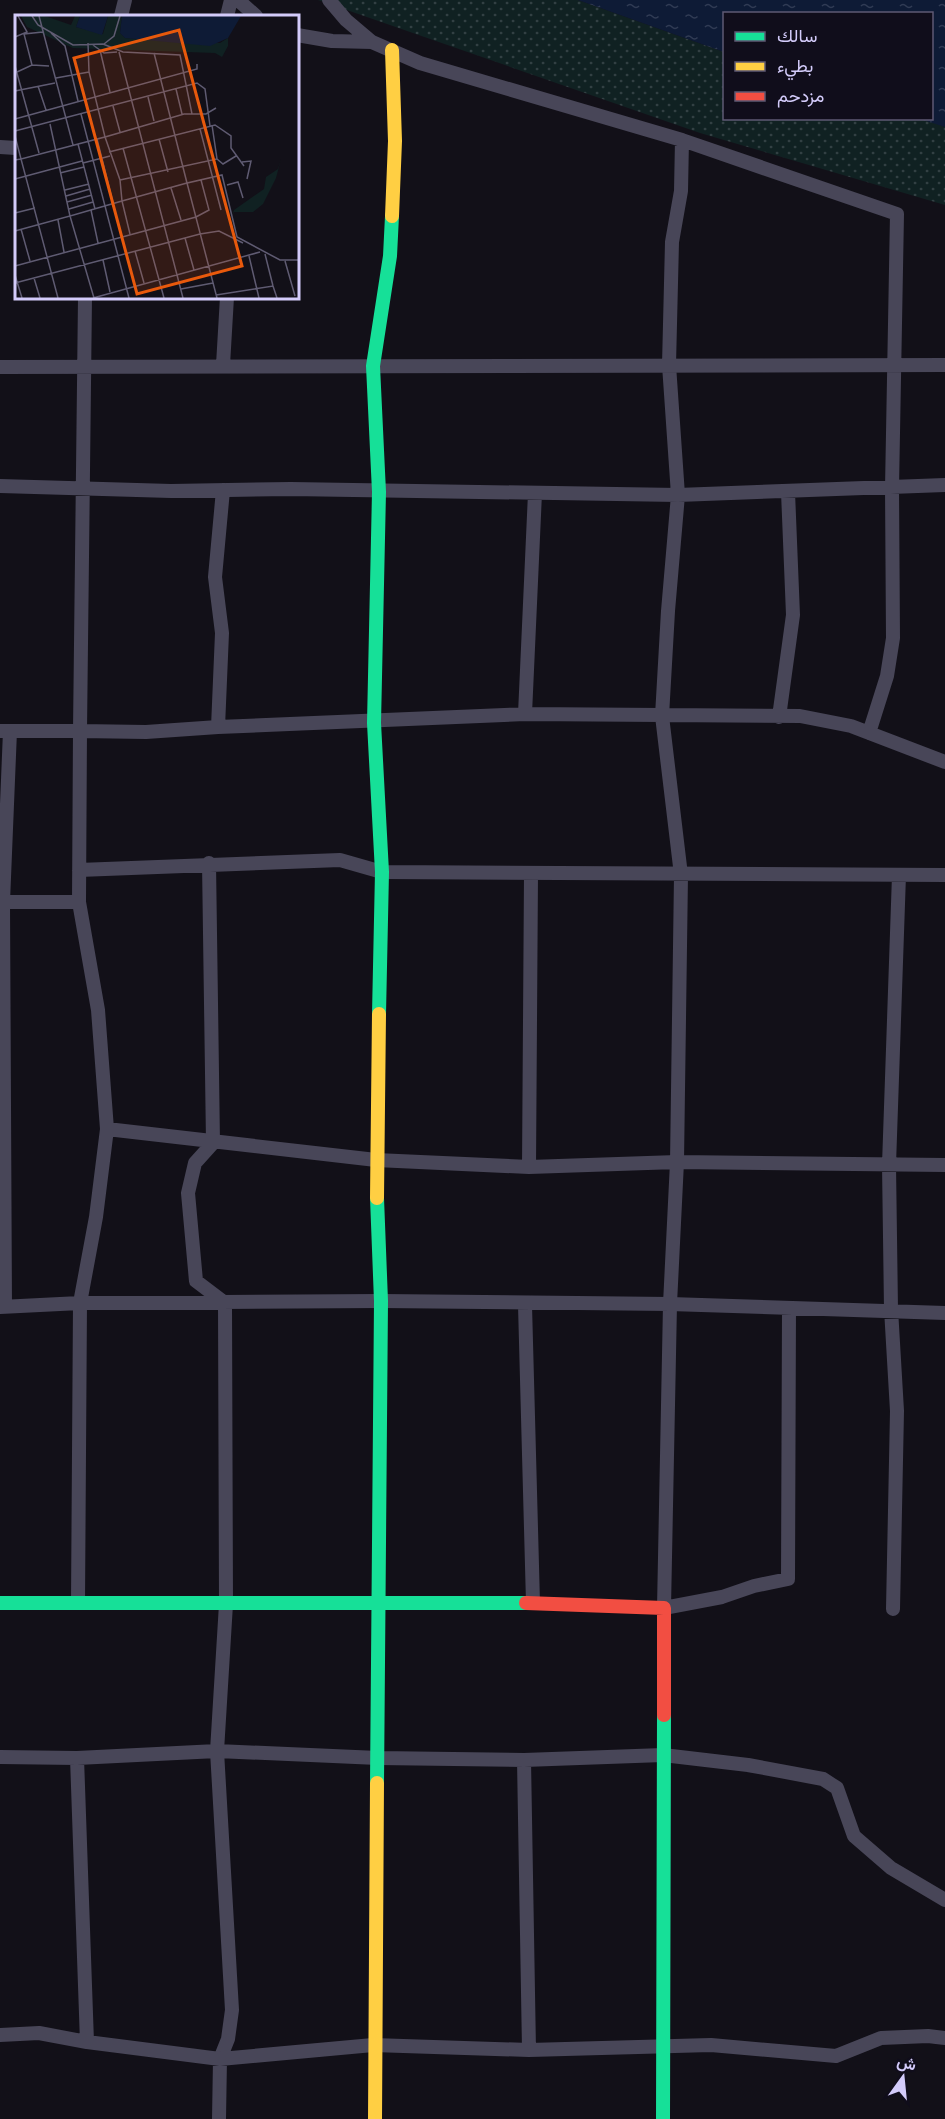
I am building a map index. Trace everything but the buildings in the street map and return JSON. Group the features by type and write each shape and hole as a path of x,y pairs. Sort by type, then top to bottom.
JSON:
{"street":[{"path":"121,15 125,0"},
{"path":"227,15 231,0"},
{"path":"238,0 255,15"},
{"path":"328,0 346,20 372,42 420,63 682,141 897,214 893,366 893,638 887,676 869,733"},
{"path":"298,35 332,41 372,42"},
{"path":"375,2119 373,2045 378,1758 381,1301 376,1160 382,873 374,723 379,492 373,366 390,256 395,141 392,50"},
{"path":"663,2119 665,2046 664,1608 681,875 662,716 678,495 669,365 672,242 681,191 682,141"},
{"path":"0,147 15,148"},
{"path":"78,1603 80,1303 96,1216 107,1129 98,1010 79,902 85,298"},
{"path":"223,365 227,298"},
{"path":"0,367 945,365"},
{"path":"0,486 678,495 945,485"},
{"path":"218,727 222,633 215,577 223,490"},
{"path":"779,717 793,615 788,492"},
{"path":"525,714 535,493"},
{"path":"945,762 851,726 800,716 525,714 374,723 218,727 147,732 5,731 2,902 2,1307 80,1303 381,1301 525,1305 670,1304 891,1309 945,1313"},
{"path":"79,870 209,863 340,860 382,873 945,875"},
{"path":"209,863 213,1143 195,1163 188,1193 196,1281 225,1303"},
{"path":"529,1167 531,874"},
{"path":"893,1609 897,1411 891,1309 889,1164 899,875"},
{"path":"2,902 79,902"},
{"path":"107,1129 376,1160 529,1167 676,1162 945,1165"},
{"path":"219,2119 219,2059 228,2039 232,2010 217,1751 226,1604 225,1303"},
{"path":"525,1305 533,1603"},
{"path":"0,1603 533,1603 664,1608 722,1597 754,1586 788,1579 789,1308"},
{"path":"0,1757 77,1758 217,1751 378,1758 524,1760 663,1755 748,1765 823,1779 837,1788 854,1836 891,1868 945,1900"},
{"path":"77,1758 87,2042"},
{"path":"524,1760 529,2050"},
{"path":"0,2035 39,2033 87,2042 219,2059 373,2045 529,2050 711,2044 836,2056 881,2038 928,2036 945,2038"}],"shaded area":[{"path":"318,0 578,0 723,52 723,120 926,120 945,127 945,205 700,133"}],"water":[{"path":"578,0 945,0 945,127 923,120 933,120 933,12 723,12 723,52"}],"traffic: fast":[{"path":"379,1014 382,872 374,723 379,492 373,366 390,256 392,216"},
{"path":"377,1198 381,1301 377,1783"},
{"path":"0,1603 526,1603"},
{"path":"663,2119 664,1715"}],"traffic: slow":[{"path":"392,50 395,141 392,216"},
{"path":"377,1198 379,1014"},
{"path":"375,2119 377,1783"}],"traffic: jam":[{"path":"526,1603 664,1608 664,1715"}]}
